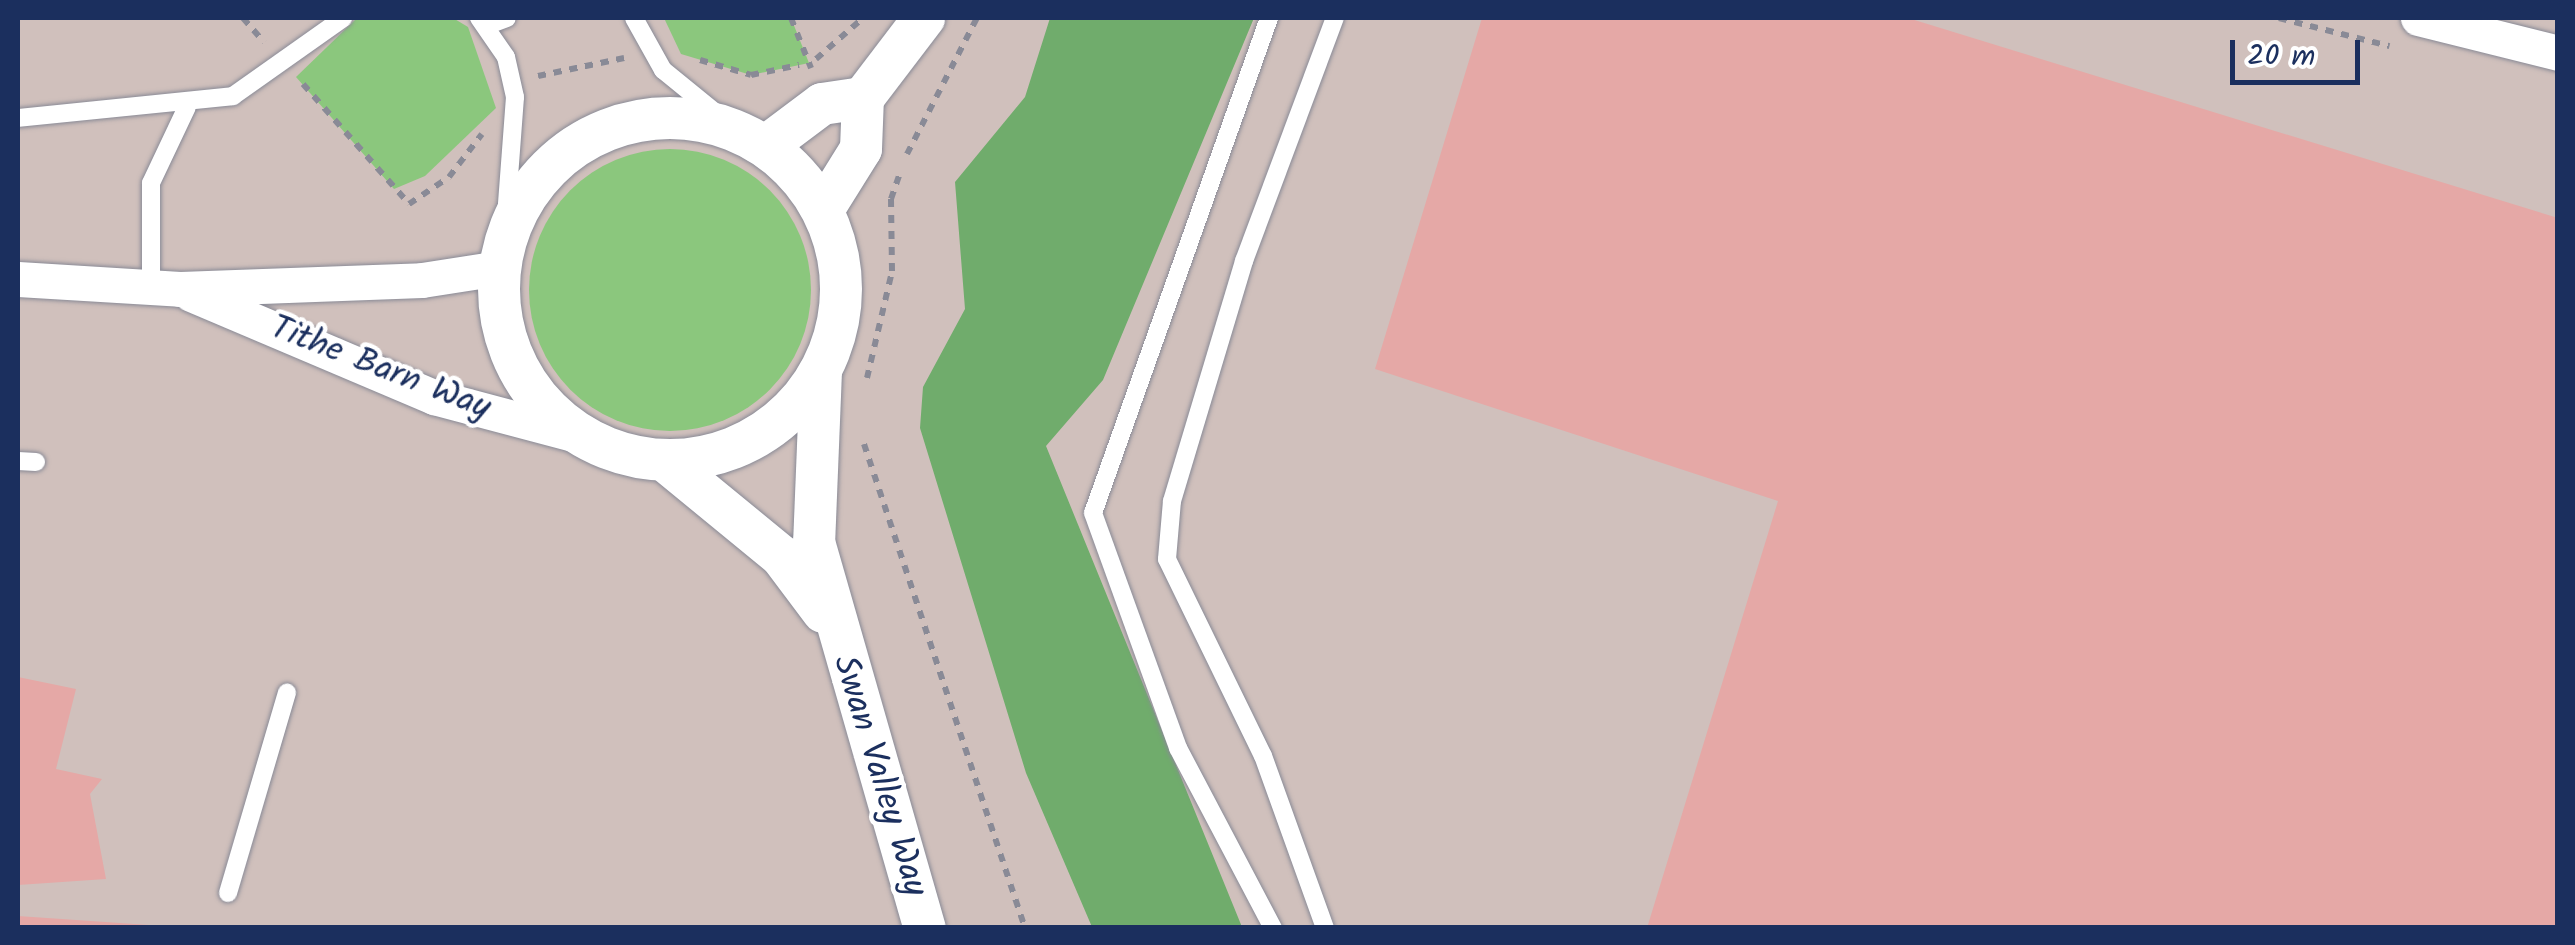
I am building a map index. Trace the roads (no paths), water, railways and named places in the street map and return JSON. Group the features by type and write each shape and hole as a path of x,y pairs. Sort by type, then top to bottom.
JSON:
{"street":[{"path":"822,210 861,149 863,98 924,18"},
{"path":"2418,18 2558,53"},
{"path":"752,138 822,104 863,98"},
{"path":"681,117 752,138 822,210 842,286 821,370 756,438 664,460 584,437 545,406 516,365 502,255 530,189 570,148 623,123 681,117"},
{"name":"Tithe Barn Way","path":"18,280 165,288 422,280 502,255"},
{"name":"Tithe Barn Way","path":"165,288 434,397 584,437"},
{"name":"Swan Valley Way","path":"821,370 814,542 832,625 926,928"},
{"name":"Swan Valley Way","path":"664,460 782,556 832,625"}],"lane":[{"path":"18,118 187,106 233,96 286,66 343,18"},
{"path":"502,255 514,97 484,21 508,18"},
{"path":"634,18 652,56 752,138"},
{"path":"1269,18 1093,514 1178,748 1273,928"},
{"path":"1325,928 1263,756 1167,559 1172,500 1244,262 1335,18"},
{"path":"165,288 151,182 187,106"},
{"path":"228,894 288,693"}]}
